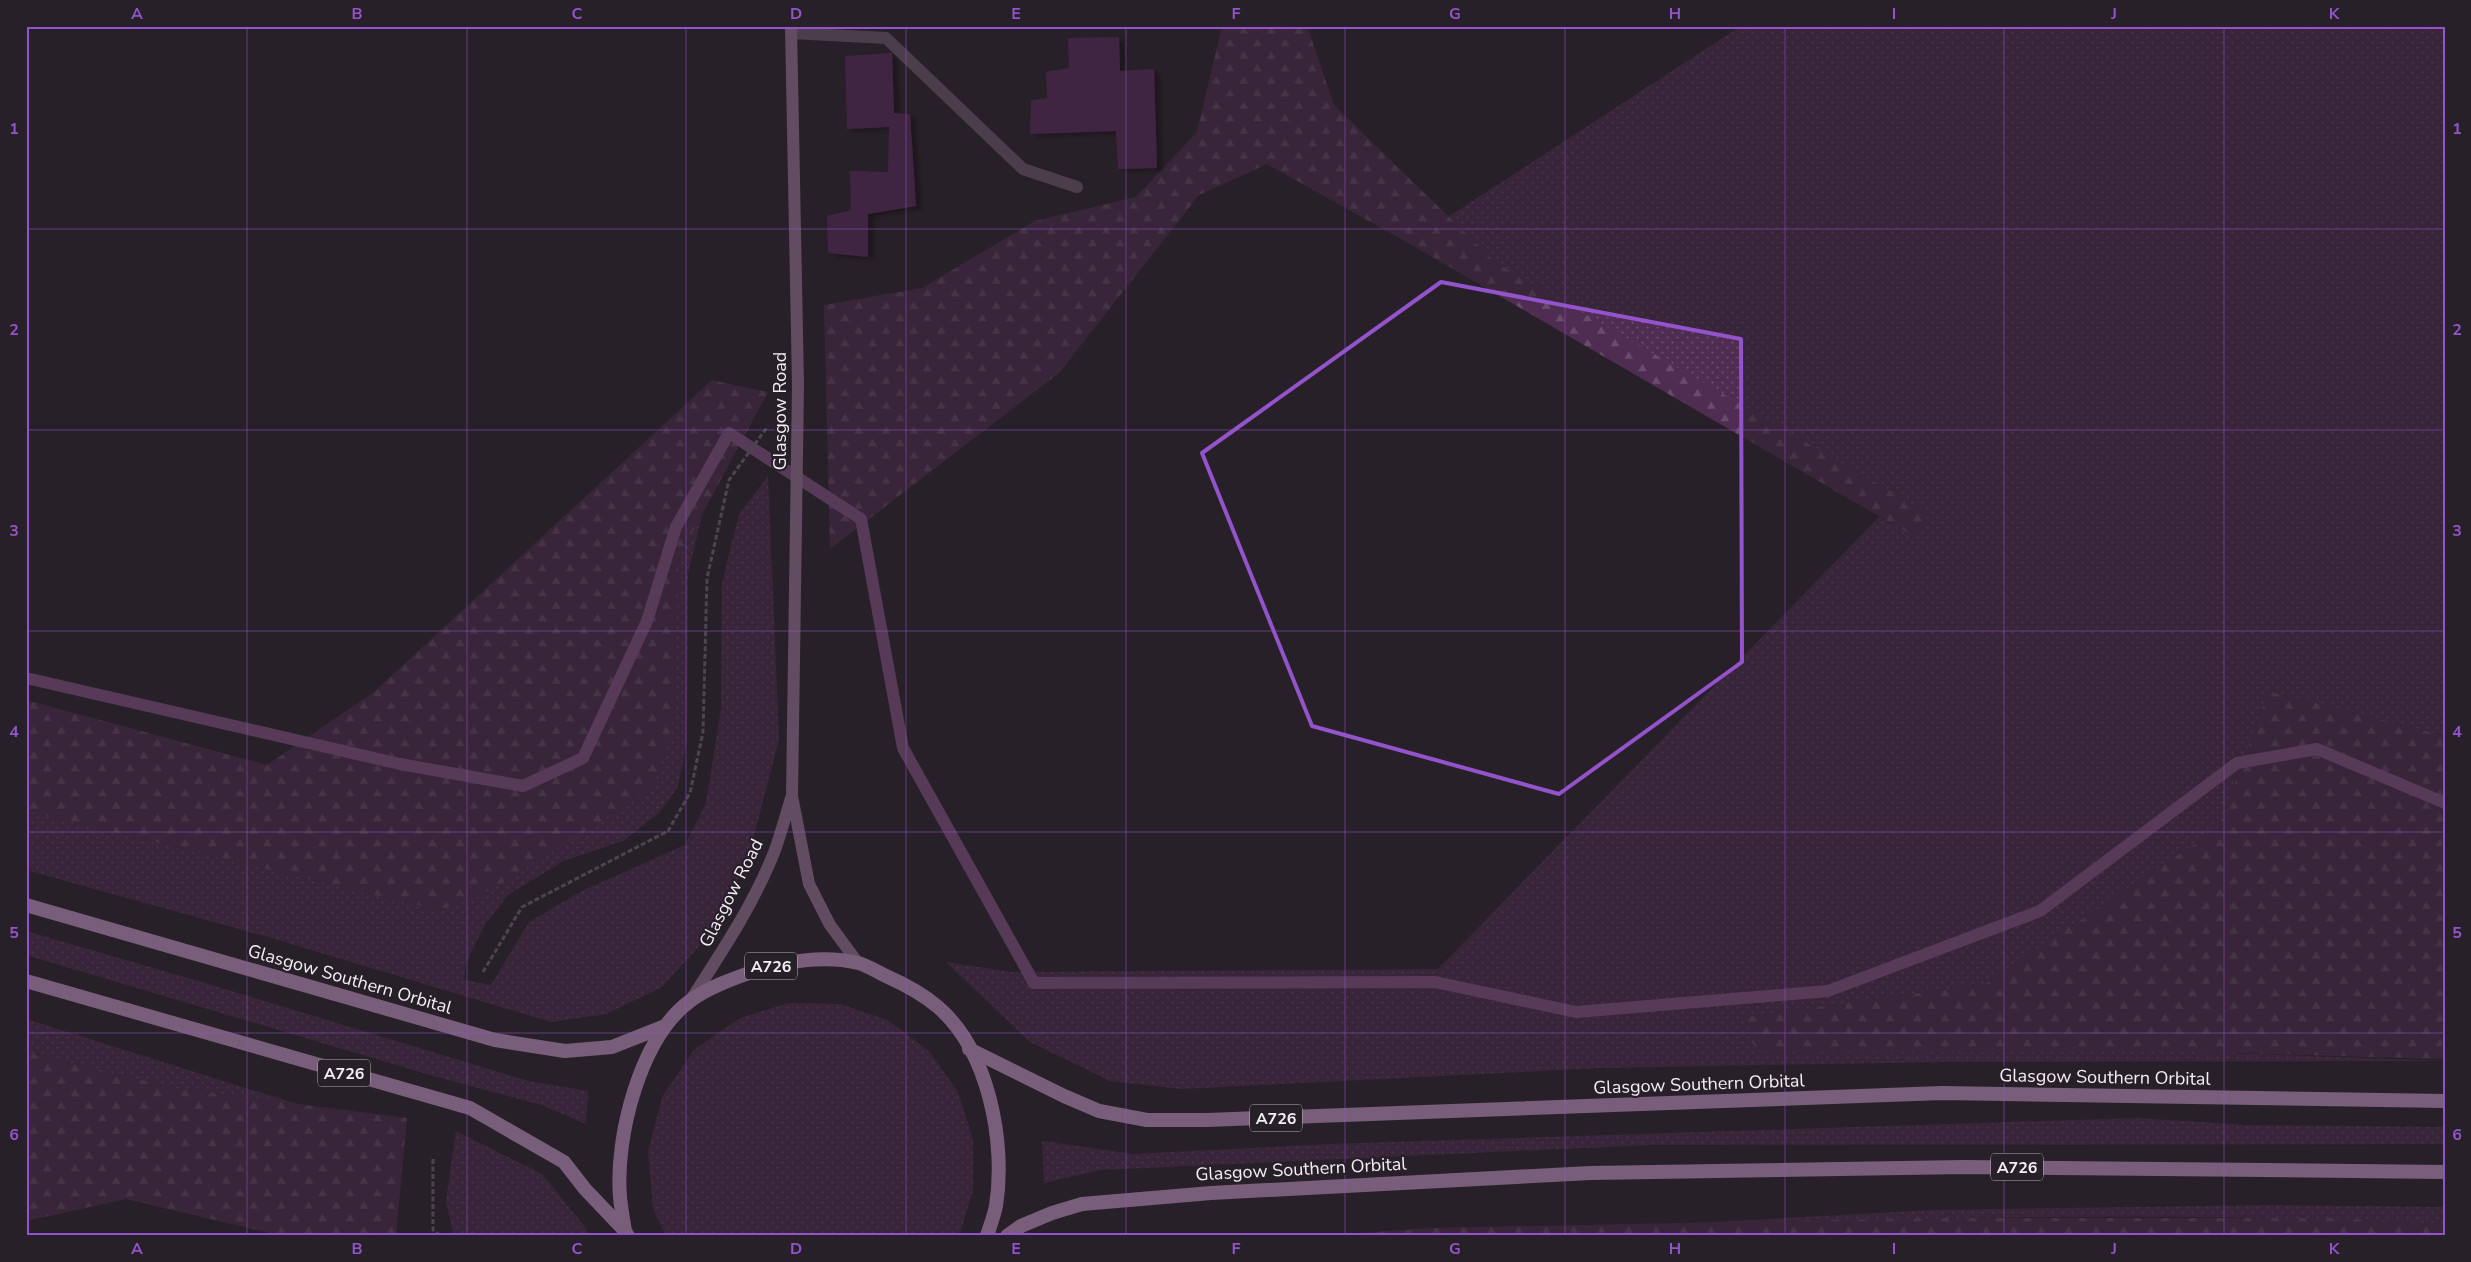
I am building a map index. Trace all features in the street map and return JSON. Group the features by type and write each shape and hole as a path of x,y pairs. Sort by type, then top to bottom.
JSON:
{"highway":[{"name":"Glasgow Southern Orbital","path":"26,905 495,1040 565,1051 612,1046 665,1026"},
{"name":"A726","path":"627,1233 620,1196 620,1175 628,1112 642,1067 665,1026 690,1001 734,978 771,966 816,960 858,963 904,984 938,1007 958,1028 984,1080 992,1105 997,1146 996,1208 987,1236"},
{"name":"A726","path":"26,980 470,1108 564,1162 585,1189 627,1233"},
{"name":"Glasgow Southern Orbital","path":"970,1049 1064,1096 1099,1111 1148,1120 1227,1119 1942,1093 2445,1101"},
{"name":"Glasgow Southern Orbital","path":"1007,1236 1021,1226 1052,1213 1082,1204 1211,1193 1590,1172 1964,1167 2445,1172"}],"main road":[{"name":"Glasgow Road","path":"791,30 798,385 792,796 809,884 830,925 858,963"},
{"name":"Glasgow Road","path":"690,1001 725,947 762,879 792,796"}],"lane":[{"path":"791,30 886,38 1023,169 1077,187"}],"path":[{"path":"483,972 522,907 668,831 690,793 703,732 707,578 729,480 770,425"},
{"path":"433,1159 433,1230 441,1236"}],"highlighted area":[{"path":"1441,282 1741,339 1742,662 1559,794 1312,726 1202,453"}],"green space":[{"path":"1222,26 1307,26 1334,105 1495,262 1930,514 1913,536 1410,244 1267,164 1199,195 1059,373 830,549 824,305 922,288 1035,221 1136,197 1197,132"},
{"path":"1741,26 2445,26 2445,736 2269,691 2218,828 1985,984 1746,1017 2196,1052 2445,1061 1940,1062 1598,1068 1181,1089 1110,1081 1030,1042 946,962 1010,972 1438,969 1879,517 1913,536 1495,262 1448,217"},
{"path":"712,380 768,392 679,557 672,725 654,788 478,897 437,910 26,811 26,700 267,765 374,692"},
{"path":"768,476 779,740 747,862 712,932 662,987 606,1014 551,1022 268,937 26,870 26,811 437,910 672,725 679,557 702,515 688,574 687,741 678,787 659,813 623,841 563,861 508,895 484,926 466,963 464,980 491,985 529,922 582,891 685,845 706,803 721,709 722,583 739,514"},
{"path":"2269,691 2445,736 2445,1059 2196,1052 1756,1053 1746,1017 1985,984 2218,828"},
{"path":"26,931 528,1081 588,1091 586,1124 542,1105 437,1077 26,955"},
{"path":"788,1003 840,1004 887,1020 928,1050 958,1092 973,1140 973,1191 959,1236 666,1236 653,1208 648,1152 662,1097 694,1050 740,1018"},
{"path":"26,1019 297,1104 180,1089 26,1052"},
{"path":"26,1052 180,1089 407,1118 396,1236 283,1236 126,1199 26,1221"},
{"path":"2137,1118 2246,1125 2445,1127 2445,1144 1649,1145 1100,1170 1044,1183 1042,1141 1132,1154 1330,1144"},
{"path":"456,1131 542,1174 585,1227 589,1236 454,1236 446,1201"},
{"path":"2273,1205 2445,1207 2445,1224 2352,1220 2165,1217 1698,1223 1931,1210"},
{"path":"1929,1218 2332,1218 2445,1224 2445,1236 1318,1236 1432,1228"}],"building":[{"path":"1119,37 1120,71 1154,69 1157,168 1118,169 1116,131 1030,134 1031,100 1047,98 1046,72 1069,68 1068,38"},
{"path":"892,53 894,113 910,114 916,206 868,214 868,257 828,253 827,216 851,210 850,171 888,172 889,127 847,129 845,56"}],"waterway":[{"path":"26,678 400,764 523,786 583,758 647,621 676,527 729,433 861,519 903,748 1034,983 1435,982 1576,1012 1828,991 2040,911 2237,763 2317,749 2445,803"}]}
